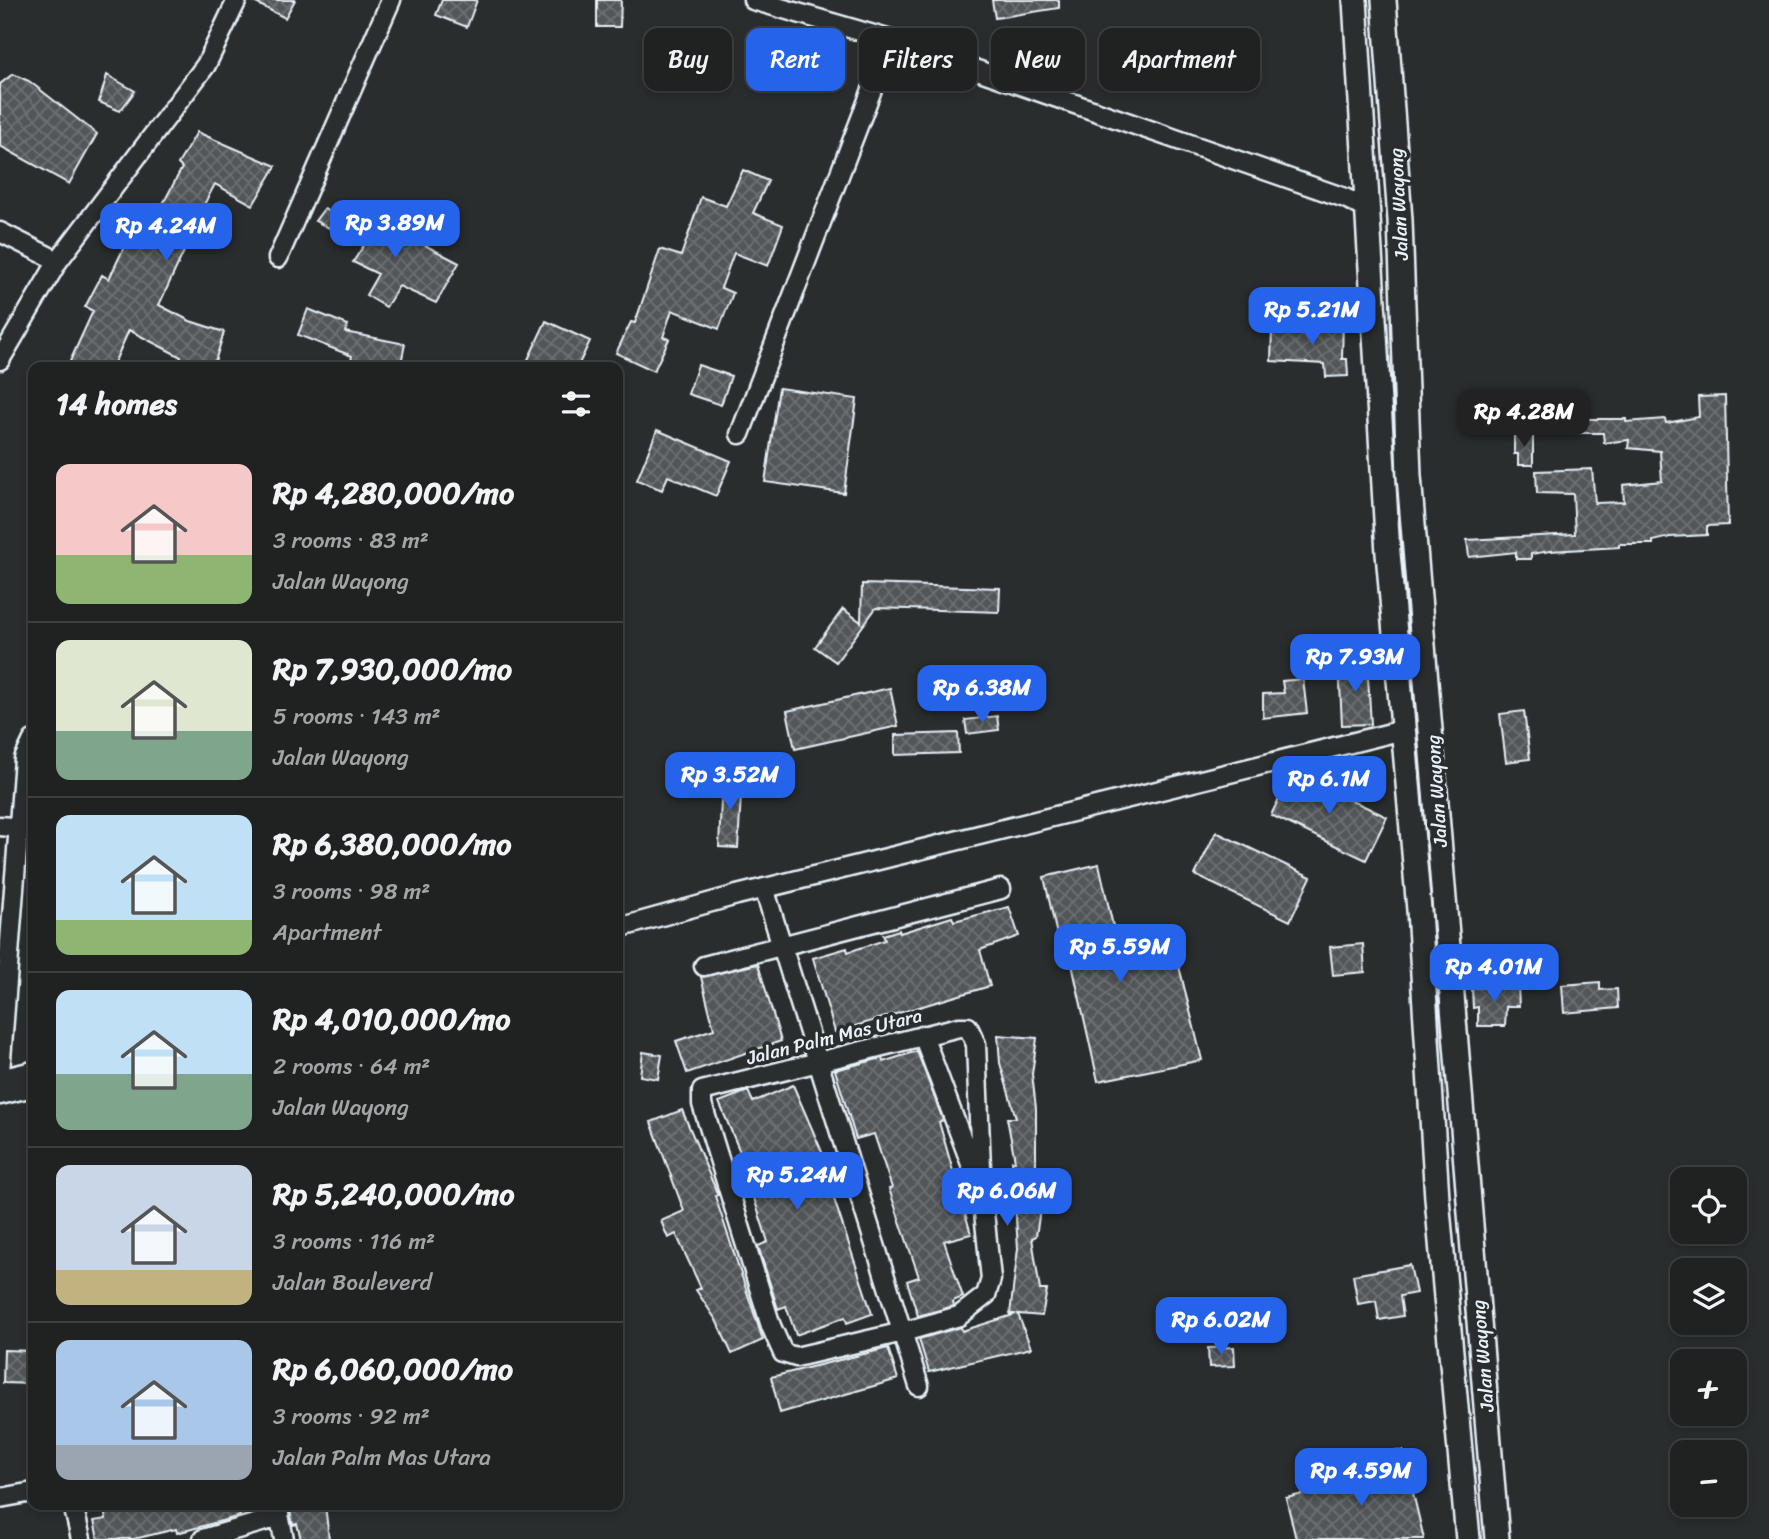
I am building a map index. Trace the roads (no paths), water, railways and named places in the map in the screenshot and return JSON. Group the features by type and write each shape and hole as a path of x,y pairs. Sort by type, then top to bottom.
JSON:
{"main road":[{"name":"Jalan Wayong","path":"1355,0 1367,209 1403,730 1419,910 1437,1198 1468,1539"},
{"name":"Jalan Wayong","path":"1384,0 1399,220 1409,476 1497,1539"}],"street":[{"path":"0,360 58,261 206,65 237,0"},
{"path":"278,258 391,0"},
{"path":"753,0 859,31"},
{"path":"977,70 1345,198 1367,209"},
{"path":"740,434 871,91"},
{"path":"0,232 58,261"},
{"path":"623,927 758,890 1403,730"},
{"path":"0,1072 21,828 24,759 28,751"},
{"path":"0,826 21,828"},
{"path":"758,890 899,1334 919,1386"},
{"path":"704,966 1001,890"},
{"name":"Jalan Palm Mas Utara","path":"968,1027 974,1036 982,1193 991,1279 986,1295 959,1316 899,1334 796,1357 783,1353 771,1326 701,1097 702,1091 707,1089 812,1061 968,1027"},
{"path":"923,1035 982,1193"},
{"path":"0,1079 28,1072"},
{"path":"0,1095 28,1088"},
{"path":"0,1498 28,1493"},
{"path":"74,1510 81,1539"},
{"path":"203,1539 278,1511 284,1539"}]}
